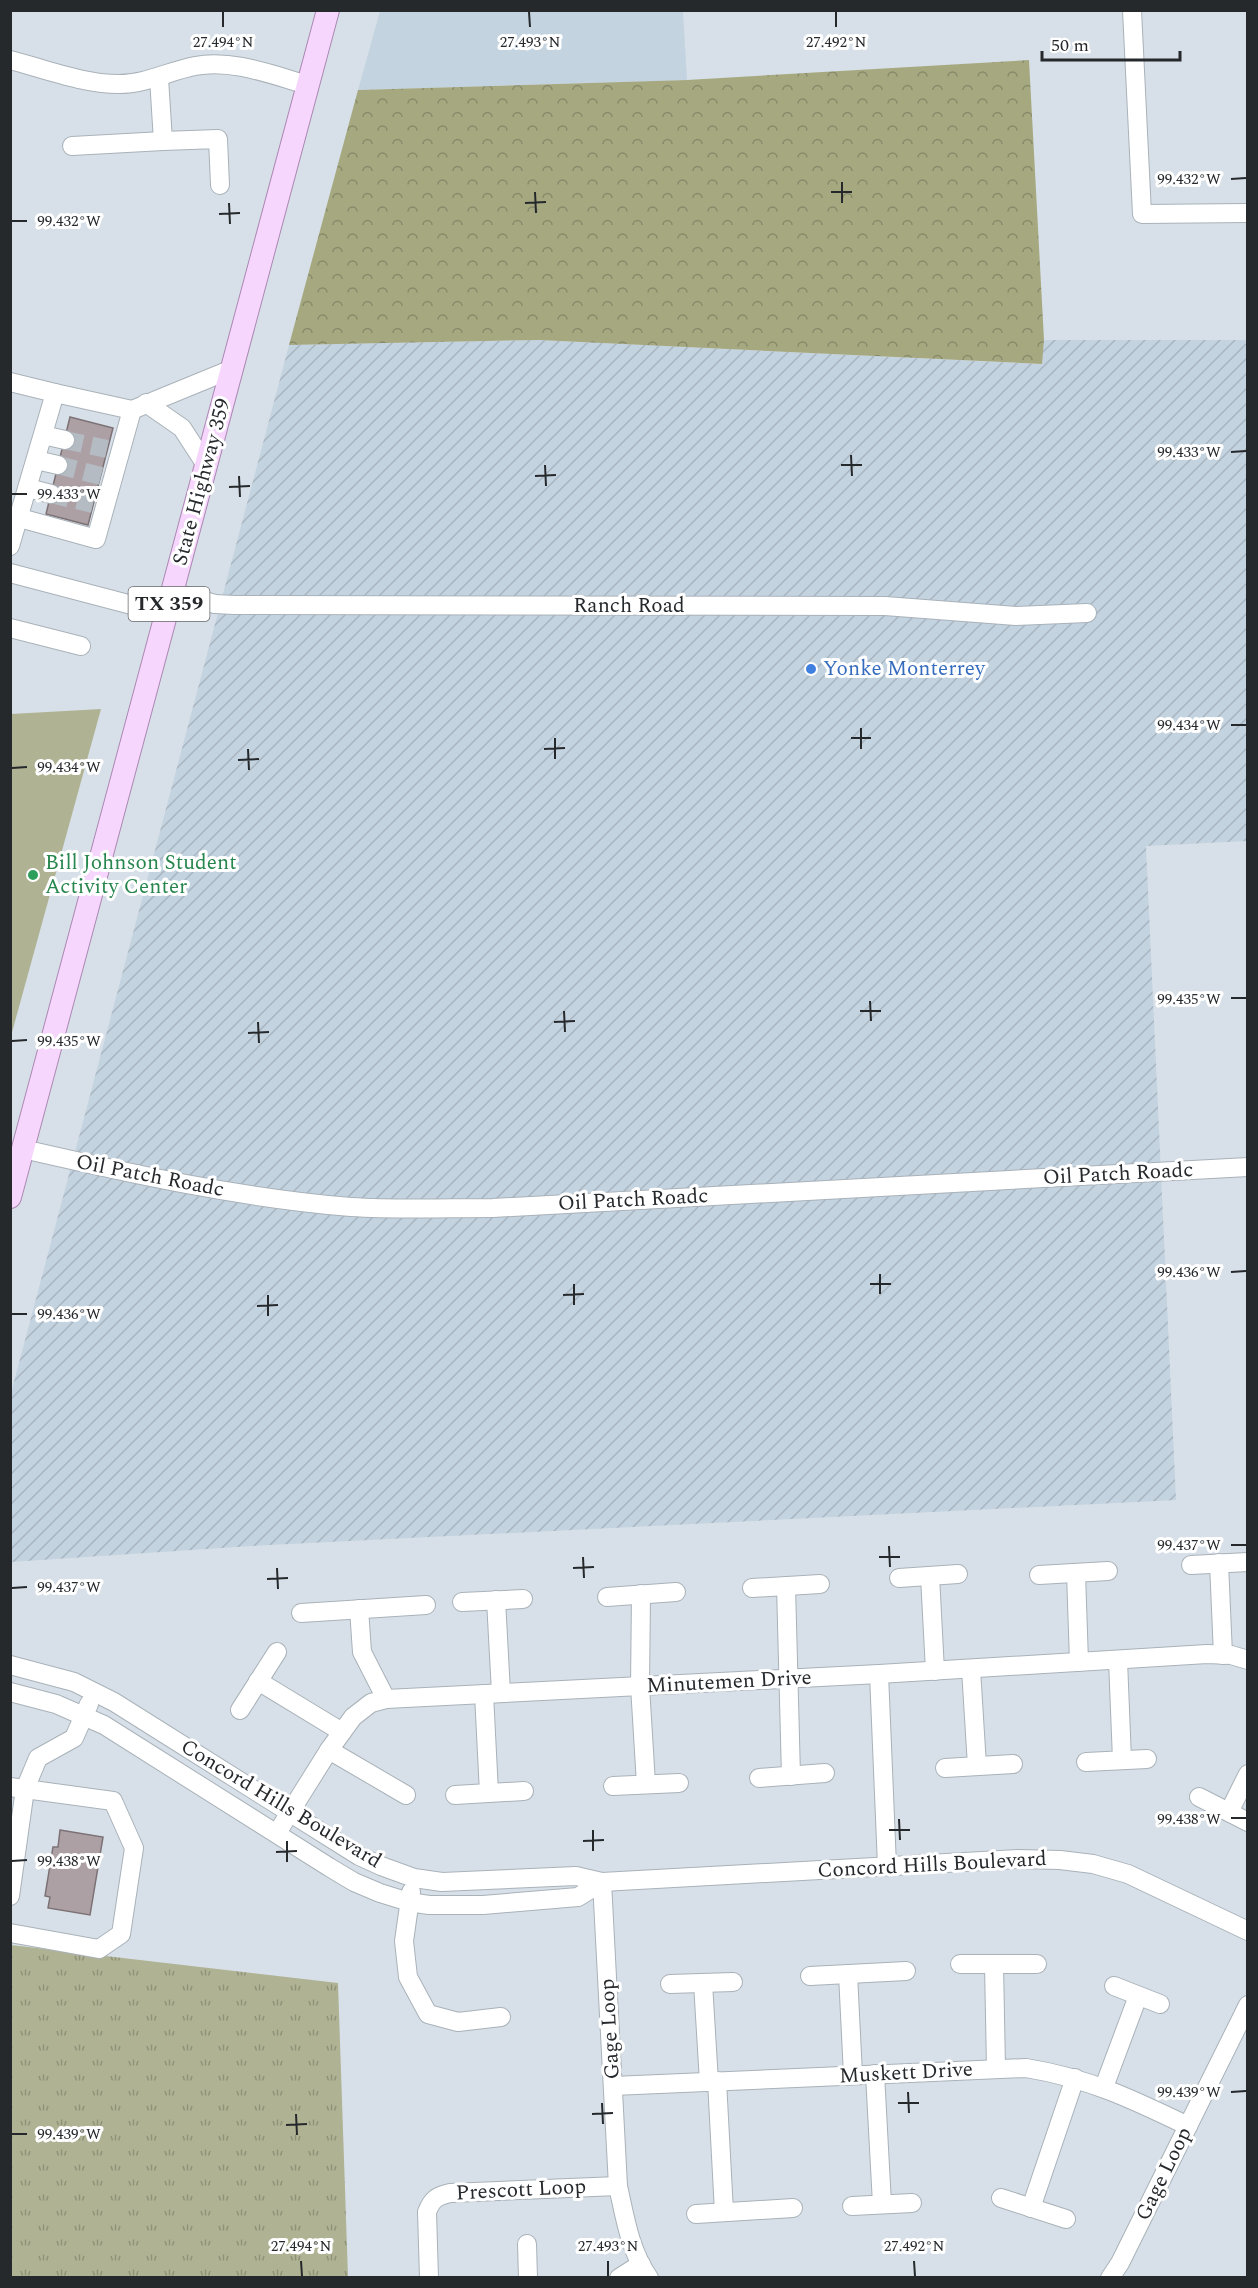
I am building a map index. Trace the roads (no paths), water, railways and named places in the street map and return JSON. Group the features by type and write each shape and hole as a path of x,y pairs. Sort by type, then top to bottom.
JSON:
{"main road":[{"name":"State Highway 359","path":"10,1197 328,10"}],"street":[{"path":"1132,10 1142,214 1248,213"},
{"path":"10,60 98,82 119,84 159,78 194,66 211,64 257,70 308,85"},
{"path":"159,78 163,141"},
{"path":"72,146 218,139 220,185"},
{"path":"16,524 96,539 99,506 114,451 139,407 232,369"},
{"path":"10,382 55,393 139,407 182,428 206,465"},
{"path":"10,546 55,393"},
{"path":"43,435 64,440"},
{"path":"36,460 58,465"},
{"path":"28,488 51,494"},
{"path":"10,573 166,614"},
{"name":"Ranch Road","path":"172,592 215,604 234,605 885,606 1016,616 1087,614"},
{"path":"10,628 81,646"},
{"name":"Oil Patch Roadc","path":"23,1149 182,1185 295,1201 352,1207 409,1209 493,1208 1248,1167"},
{"path":"1191,1565 1248,1562"},
{"path":"1219,1563 1223,1655"},
{"path":"1039,1575 1108,1571"},
{"path":"1076,1573 1079,1662"},
{"path":"899,1578 958,1574"},
{"path":"930,1576 935,1671"},
{"path":"752,1588 820,1584"},
{"path":"786,1586 791,1776"},
{"path":"607,1597 676,1592"},
{"path":"640,1594 640,1686 646,1784"},
{"path":"462,1602 523,1599"},
{"path":"489,1793 496,1600"},
{"path":"301,1613 426,1605"},
{"path":"359,1609 362,1652 386,1699"},
{"path":"240,1710 277,1652"},
{"name":"Minutemen Drive","path":"277,1833 329,1749 353,1717 371,1703 386,1699 1223,1655 1248,1660"},
{"path":"1118,1660 1122,1760"},
{"name":"Concord Hills Boulevard","path":"10,1665 55,1676 93,1691 134,1714 358,1856 414,1878 442,1882 576,1876 602,1882 1018,1859 1060,1860 1093,1864 1128,1874 1248,1931"},
{"path":"971,1669 977,1766"},
{"path":"879,1674 887,1866"},
{"path":"258,1681 342,1732"},
{"path":"11,1891 18,1788 38,1758 74,1738 93,1691"},
{"name":"Concord Hills Boulevard","path":"10,1692 56,1704 85,1715 118,1733 354,1882 380,1893 429,1905 473,1905 578,1897 602,1882"},
{"path":"329,1749 406,1795"},
{"path":"1086,1762 1147,1759"},
{"path":"945,1768 1013,1764"},
{"path":"759,1778 825,1773"},
{"path":"1229,1812 1248,1774"},
{"path":"613,1786 679,1783"},
{"path":"10,1933 99,1949 121,1934 134,1848 113,1801 18,1788"},
{"path":"455,1795 524,1791"},
{"path":"1199,1797 1248,1822"},
{"path":"414,1878 404,1941 408,1977 428,2014 458,2022 501,2017"},
{"name":"Gage Loop","path":"602,1882 618,2186 628,2234 645,2271"},
{"path":"960,1964 1037,1965"},
{"path":"994,1964 996,2069"},
{"path":"810,1976 906,1971"},
{"path":"848,1974 853,2075"},
{"path":"670,1984 733,1982"},
{"path":"704,1983 724,2212"},
{"path":"1114,1986 1160,2004"},
{"path":"1104,2087 1138,1996"},
{"name":"Gage Loop","path":"1110,2277 1120,2262 1248,2005"},
{"name":"Muskett Drive","path":"613,2086 1026,2068 1076,2078 1104,2087 1188,2126"},
{"path":"876,2074 882,2204"},
{"path":"1031,2208 1076,2078"},
{"name":"Prescott Loop","path":"429,2277 427,2212 431,2202 438,2196 450,2193 618,2186"},
{"path":"1001,2198 1066,2219"},
{"path":"852,2206 912,2203"},
{"path":"696,2214 792,2208"},
{"path":"527,2244 528,2277"},
{"path":"619,2277 645,2271"}],"tunnel":[{"path":"65,440 107,449"},
{"path":"58,465 101,476"},
{"path":"51,494 93,504"}],"place":[{"name":"Yonke Monterrey","path":"811,669"},
{"name":"Bill Johnson Student Activity Center","path":"33,875"}]}
